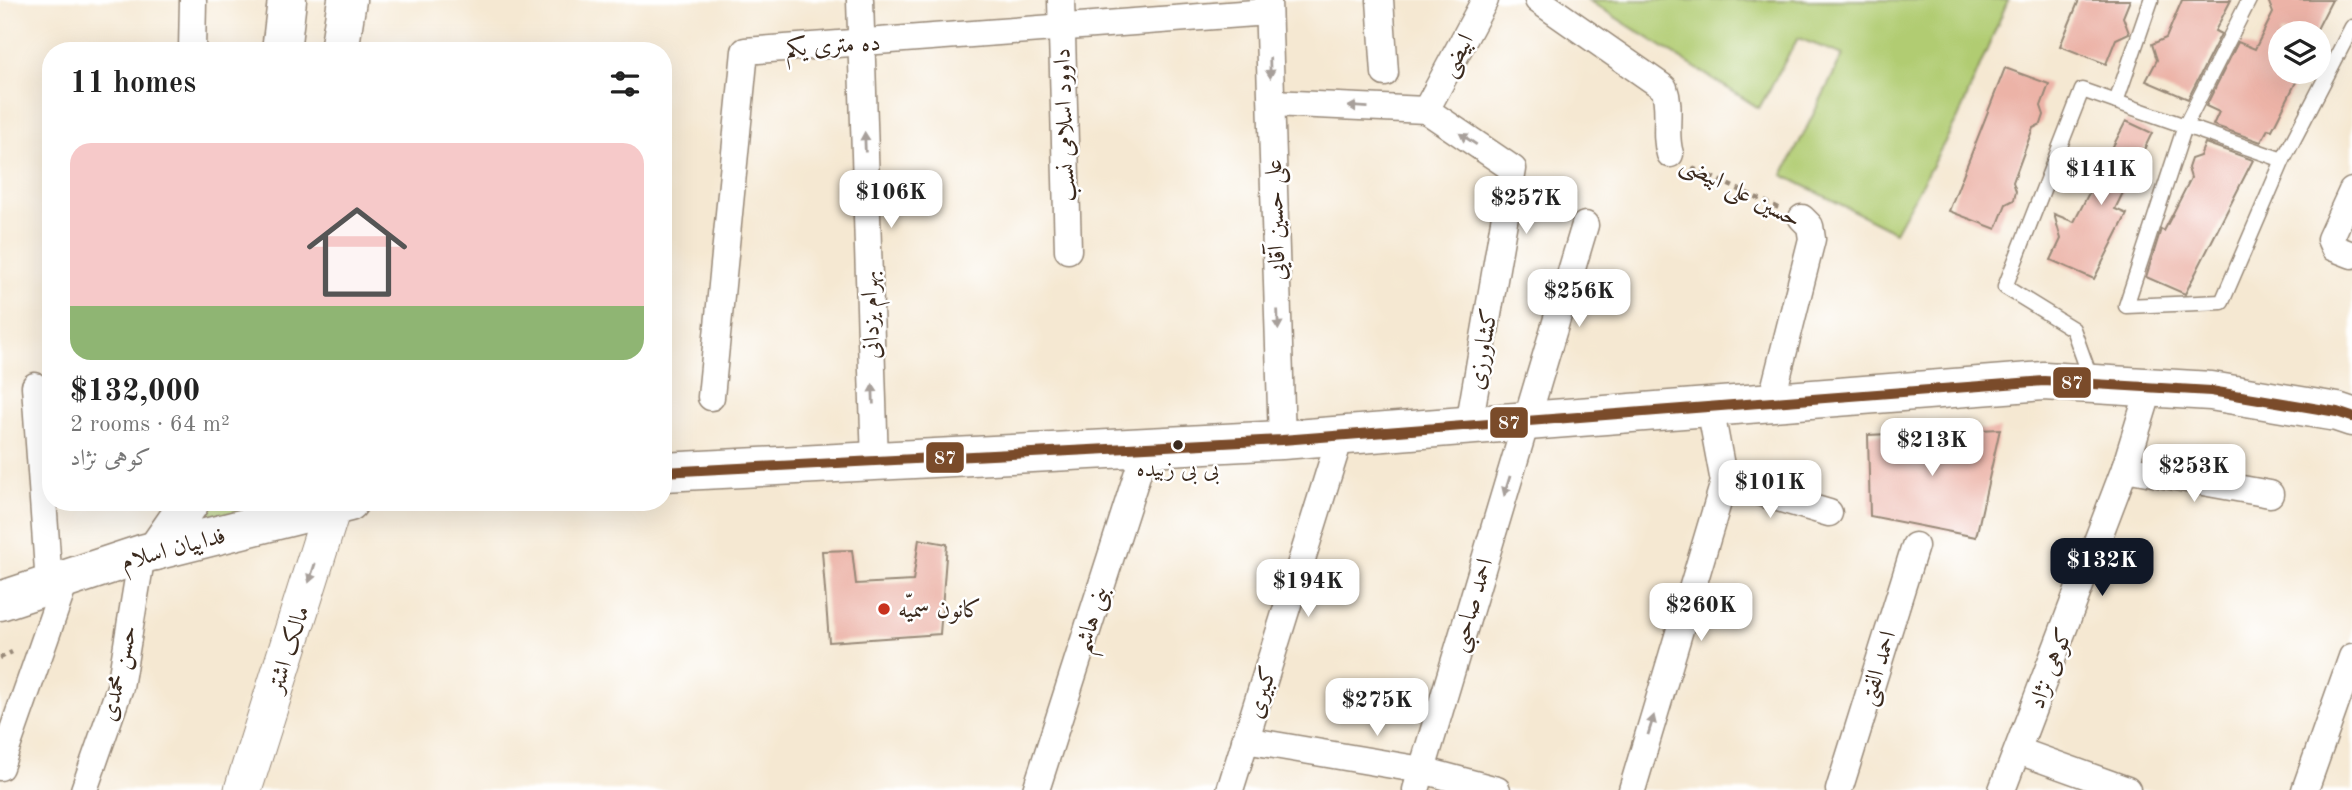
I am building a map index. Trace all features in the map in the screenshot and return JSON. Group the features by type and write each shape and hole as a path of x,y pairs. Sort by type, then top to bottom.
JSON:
{"main road":[{"path":"282,42 287,0"},
{"path":"340,42 347,0"},
{"path":"672,472 1282,440 2044,381 2211,391 2351,415"},
{"path":"149,553 183,511"},
{"name":"فداییان اسلام","path":"0,601 149,553 317,511"},
{"name":"مالک اشتر","path":"243,790 339,511"}],"street":[{"path":"192,42 193,0"},
{"name":"بهرام یزدانی","path":"860,0 875,462"},
{"name":"داوود اسلامی نسب","path":"1061,0 1068,250"},
{"path":"1380,0 1385,73"},
{"name":"ابیضی","path":"1426,110 1485,0"},
{"name":"حسین علی ابیضی","path":"1538,0 1664,88 1668,101 1666,140 1670,154"},
{"name":"ده متری یکم","path":"711,397 745,51 1062,28 1268,6"},
{"name":"علی حسین آقایی","path":"1268,6 1282,440"},
{"path":"1272,103 1426,110"},
{"name":"کشاورزی","path":"1426,110 1513,169 1469,425"},
{"path":"2352,191 2330,239 2334,248 2352,255"},
{"name":"حسین علی ابیضی","path":"1770,402 1812,239 1810,226 1802,219"},
{"name":"احمد صاحبی","path":"1419,780 1586,225"},
{"path":"35,386 42,446"},
{"name":"کوهی نژاد","path":"2002,790 2125,468 2150,387"},
{"path":"1632,790 1724,482 1710,407"},
{"name":"کبیری","path":"1230,790 1341,434"},
{"name":"بنی هاشم","path":"1036,790 1146,447"},
{"path":"2125,468 2270,494"},
{"path":"1724,482 1829,513"},
{"path":"0,766 58,582 50,511"},
{"name":"احمد الفتی","path":"1839,790 1915,546"},
{"name":"حسن محمدی","path":"84,790 120,687 149,553"},
{"path":"2305,790 2352,657"},
{"path":"1245,740 1419,780 1497,790"},
{"path":"2018,751 2127,790"}],"lane":[{"path":"2116,102 2151,0"},
{"path":"2249,0 2185,126 2126,306 2222,302 2283,160 2352,27"},
{"path":"2092,384 2073,330 2005,287 2082,90 2283,160"}],"path":[{"name":"حسین علی ابیضی","path":"1670,154 1689,167 1802,219"},
{"path":"0,658 13,651"}],"green space":[{"path":"1588,0 2008,0 1958,118 1895,232 1783,175 1843,55 1798,38 1759,108"},
{"path":"195,511 261,511 187,531"}],"building":[{"path":"2079,0 2130,0 2123,17 2129,33 2116,39 2106,64 2060,46"},
{"path":"2182,0 2231,0 2215,31 2221,34 2188,99 2146,81 2157,60 2152,44 2166,38"},
{"path":"2268,0 2332,0 2321,21 2269,21 2273,13"},
{"path":"2268,23 2268,84 2295,84 2272,130 2268,129 2261,142 2213,125 2219,112 2206,106 2238,42 2255,49"},
{"path":"2005,68 2049,84 2041,106 2044,115 2041,124 2033,128 2013,182 2016,191 2014,200 2006,204 1996,229 1949,211"},
{"path":"2126,121 2152,133 2115,209 2127,214 2094,279 2051,260 2061,239 2054,214 2074,222"},
{"path":"2205,143 2253,160 2185,294 2146,277 2161,229 2164,231 2191,178 2188,168 2191,159 2200,156"},
{"path":"2000,429 1976,537 1870,516 1868,435"},
{"name":"کانون سمیّه","path":"919,539 947,544 940,634 829,642 822,551 852,550 856,584 913,581"}],"transit line":[{"name":"87","path":"672,472 1282,440 2044,381 2211,391 2337,412 2352,417"}],"place":[{"name":"بی بی زبیده","path":"1178,445"},
{"name":"کانون سمیّه","path":"884,609"}]}
